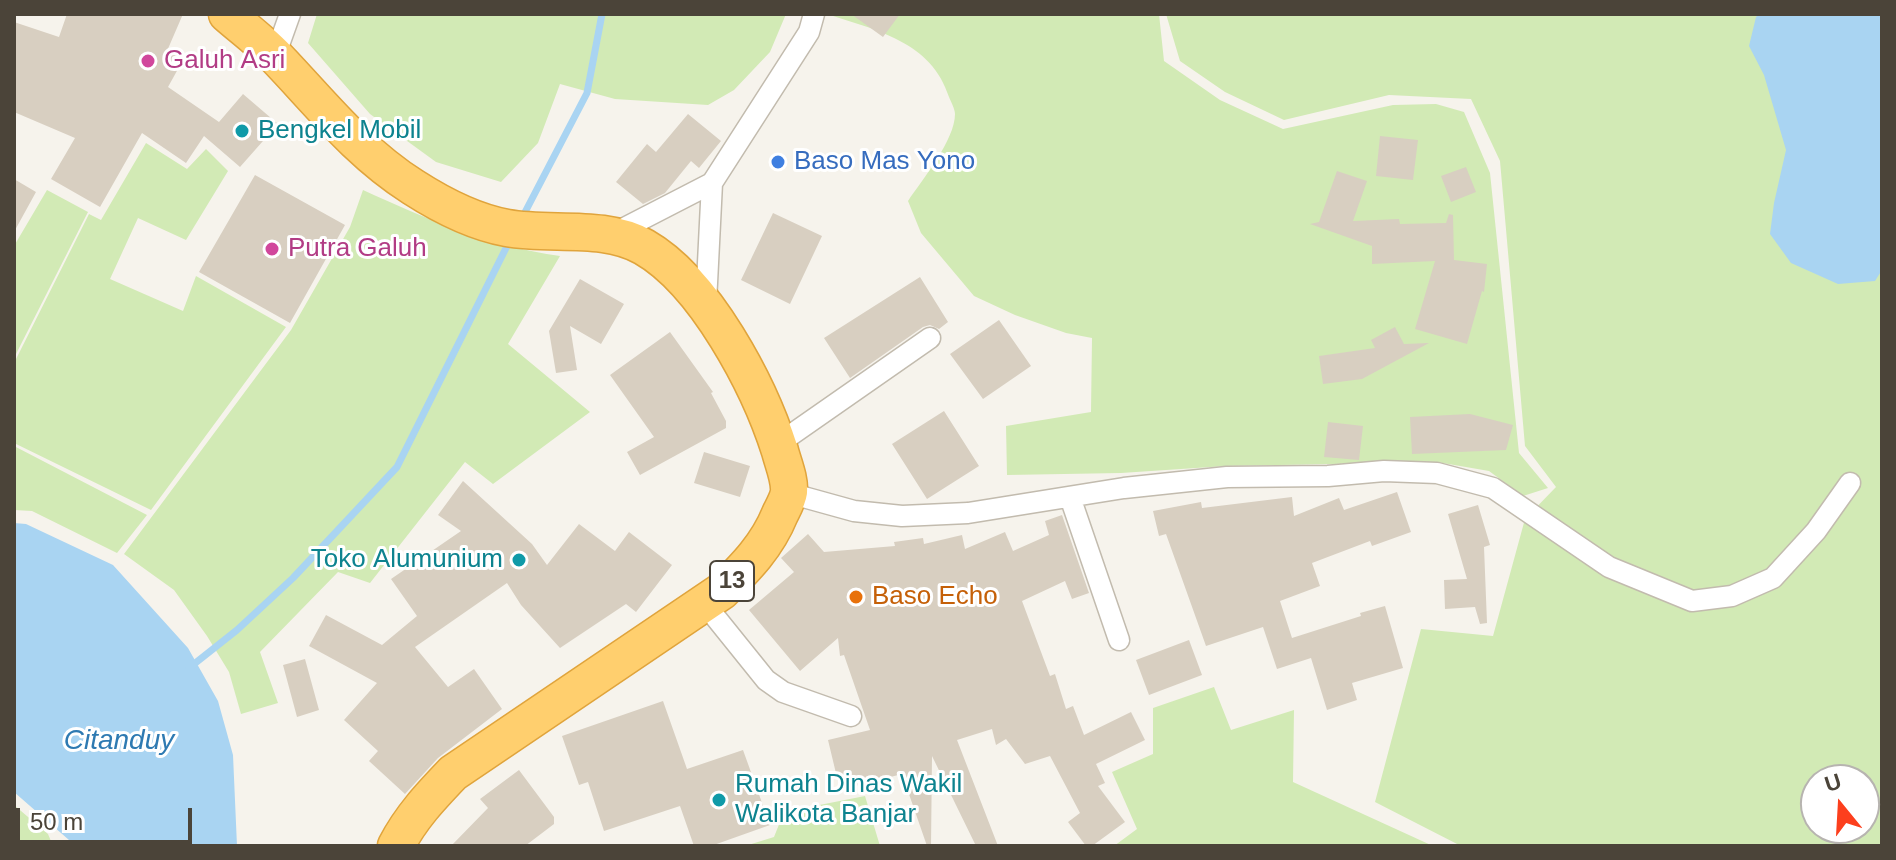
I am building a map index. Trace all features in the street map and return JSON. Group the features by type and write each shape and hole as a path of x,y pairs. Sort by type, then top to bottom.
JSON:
{"highway":[{"path":"227,14 275,56 362,151 412,187 458,213 504,228 612,234 644,247 671,269 705,307 745,367 778,444 789,493"},
{"name":"13","path":"396,846 407,825 453,773 722,591 752,562 771,535 789,493"}],"street":[{"path":"275,56 290,14"},
{"path":"705,307 712,183 809,32 814,14"},
{"path":"612,234 712,183"},
{"path":"778,444 930,338"},
{"path":"789,493 854,511 902,516 968,513 1227,477 1328,476 1384,471 1437,473 1493,488 1609,567 1692,601 1732,596 1773,578 1816,531 1850,483"},
{"path":"1070,497 1119,640"},
{"path":"704,603 766,680 783,692 851,716"}],"green space":[{"path":"317,14 786,14 770,52 734,90 708,105 615,99 560,84 538,143 501,182 436,162 370,114 308,43"},
{"path":"827,14 1159,14 1164,61 1220,100 1283,129 1393,105 1436,104 1464,112 1490,173 1519,453 1548,488 1523,496 1489,471 1437,462 1007,475 1006,426 1091,412 1092,338 1066,333 1015,315 974,296 921,233 908,201 937,159 954,124 953,106 941,78 930,63 900,41"},
{"path":"1166,14 1882,14 1882,846 1461,846 1375,802 1421,629 1493,636 1525,519 1556,487 1525,446 1500,161 1471,99 1389,95 1284,120 1225,92 1180,61"},
{"path":"146,143 187,169 206,149 228,171 186,240 138,218 110,279 183,311 196,276 286,327 151,510 14,443 14,363 89,214 101,220"},
{"path":"47,190 88,212 14,358 14,246"},
{"path":"363,190 483,238 560,256 508,344 590,412 493,484 465,462 370,583 338,572 260,652 278,703 241,714 229,672 174,590 124,554 291,330 350,227"},
{"path":"14,446 147,515 117,553 32,511 14,510"},
{"path":"1214,687 1231,730 1294,710 1293,782 1433,846 1114,846 1137,829 1112,772 1153,754 1153,708"},
{"path":"865,796 880,846 745,846 774,837 784,812"},
{"path":"14,805 48,834 53,846 14,846"}],"water":[{"path":"1760,14 1882,14 1882,270 1875,281 1838,284 1791,263 1770,234 1786,150 1764,75 1749,46 1756,17"},
{"name":"Citanduy","path":"14,523 26,524 113,565 188,648 218,701 233,755 237,846 72,846 14,792"}],"building":[{"path":"67,14 183,14 167,51 183,60 168,87 219,122 243,94 278,124 240,167 204,136 186,163 142,133 100,207 51,179 75,138 14,112 14,22 59,37"},
{"path":"851,14 900,14 883,37"},
{"path":"688,114 721,141 699,168 691,161 665,193 643,204 616,182 647,144 656,152"},
{"path":"1380,136 1418,140 1413,180 1376,176"},
{"path":"1466,167 1476,192 1451,202 1441,176"},
{"path":"1337,171 1367,181 1353,221 1399,219 1400,224 1446,223 1449,214 1453,215 1454,260 1487,264 1484,292 1467,344 1415,329 1435,261 1372,264 1372,246 1310,224 1319,222"},
{"name":"Putra Galuh","path":"255,175 345,225 290,323 199,272"},
{"path":"14,179 36,192 14,232"},
{"path":"773,213 822,236 790,304 741,280"},
{"path":"920,277 948,322 939,329 930,325 923,327 850,378 824,338"},
{"path":"580,279 624,304 601,344 570,326 577,370 556,373 549,331"},
{"path":"999,320 1031,366 983,399 950,354"},
{"path":"1395,327 1404,344 1429,343 1362,379 1323,384 1319,356 1375,348 1371,340"},
{"path":"670,332 713,392 726,428 640,475 627,452 654,437 610,375"},
{"path":"944,411 979,466 927,499 892,444"},
{"path":"1470,414 1513,425 1506,450 1412,454 1410,417"},
{"path":"1328,422 1363,426 1359,460 1324,457"},
{"path":"704,452 750,466 740,497 694,483"},
{"path":"463,481 532,544 547,565 579,524 615,551 629,532 672,565 636,612 626,604 560,648 521,605 507,583 415,647 448,687 474,669 502,709 438,758 405,794 369,761 378,751 344,720 377,683 309,646 326,615 382,645 417,616 391,579 461,531 438,515"},
{"path":"1397,492 1411,532 1372,546 1370,541 1312,563 1320,586 1280,601 1292,638 1385,606 1403,668 1352,683 1357,700 1327,710 1311,658 1277,669 1263,627 1206,646 1166,534 1159,536 1153,511 1201,502 1202,508 1292,497 1294,516 1339,498 1344,510"},
{"path":"1478,505 1490,545 1484,547 1487,623 1480,624 1475,607 1445,609 1444,580 1467,579 1448,514"},
{"path":"1062,515 1089,593 1072,599 1065,581 1022,601 1050,676 1055,674 1066,709 1073,706 1084,735 1131,712 1145,740 1096,764 1105,783 1098,786 1125,822 1092,846 1086,846 1068,822 1080,813 1050,756 1025,764 1006,739 996,745 992,729 957,740 998,846 976,846 932,756 931,846 927,846 902,774 840,790 828,740 870,730 844,655 840,656 838,638 800,671 749,610 794,572 781,558 808,534 824,552 895,546 894,542 923,538 924,544 962,535 965,549 1005,532 1013,551 1049,535 1045,521"},
{"path":"1189,640 1202,675 1149,695 1136,660"},
{"path":"305,659 319,710 297,717 283,665"},
{"path":"663,701 687,769 743,750 770,825 711,846 694,846 680,806 604,831 588,782 579,785 562,736"},
{"path":"519,770 554,817 554,824 525,846 451,846 488,808 480,799"}],"waterway":[{"path":"522,218 587,93 602,14"},
{"path":"189,668 237,630 293,578 397,467 510,240"}],"place":[{"name":"Galuh Asri","path":"148,61"},
{"name":"Bengkel Mobil","path":"242,131"},
{"name":"Baso Mas Yono","path":"778,162"},
{"name":"Putra Galuh","path":"272,249"},
{"name":"Toko Alumunium","path":"519,560"},
{"name":"Baso Echo","path":"856,597"},
{"name":"Rumah Dinas Wakil Walikota Banjar","path":"719,800"}]}
